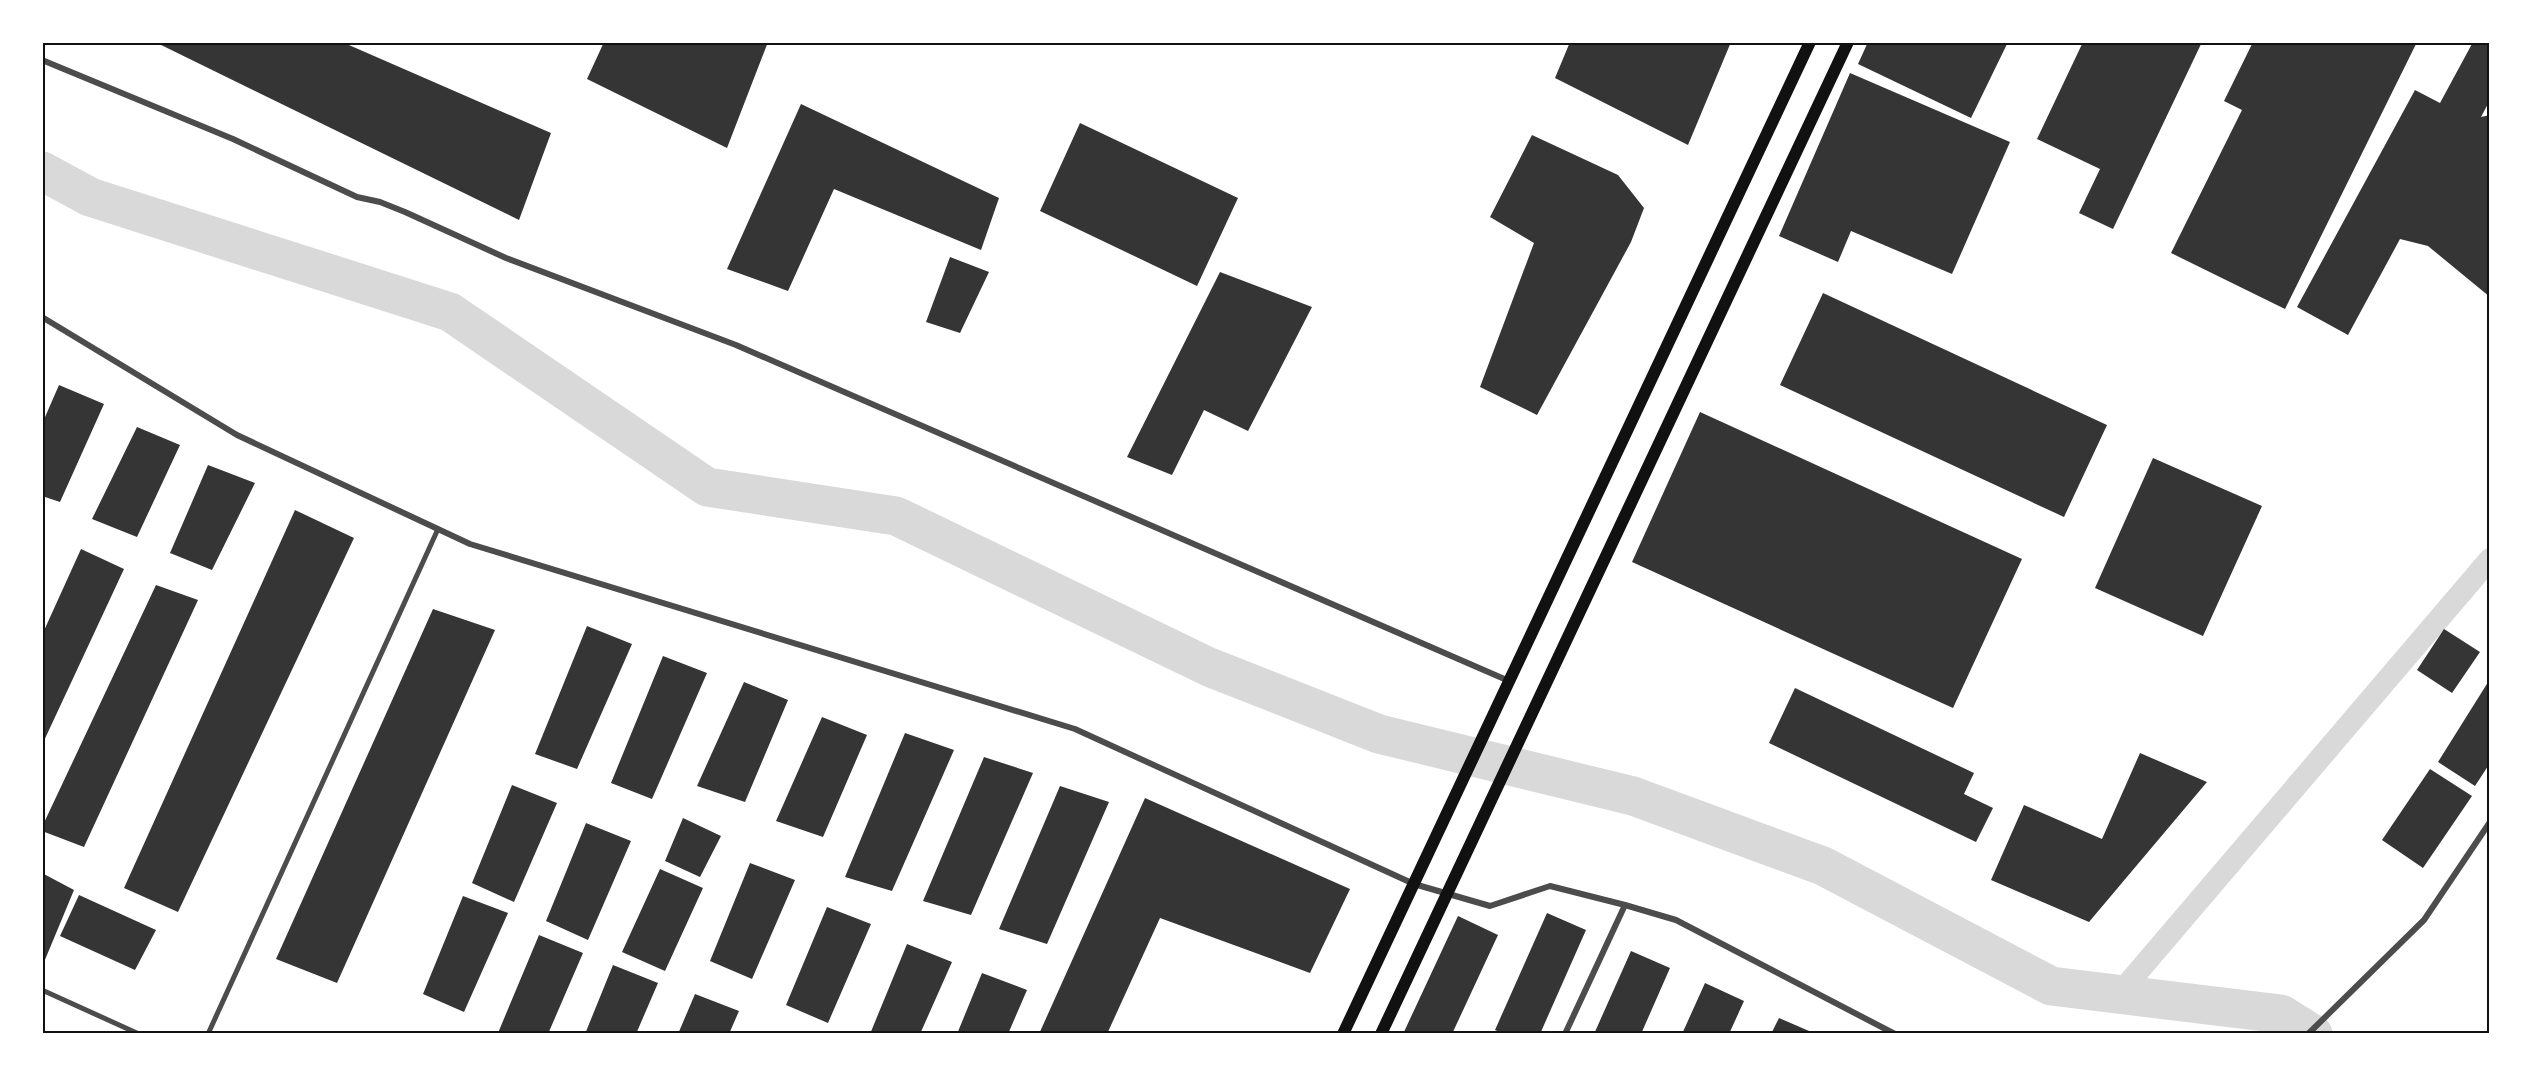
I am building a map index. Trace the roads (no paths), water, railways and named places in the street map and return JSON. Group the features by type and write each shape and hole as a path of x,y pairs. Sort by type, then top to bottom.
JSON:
{"main road":[{"path":"1343,1034 1810,42"},
{"path":"1381,1034 1848,42"}],"street":[{"path":"42,60 233,139 357,197 380,202 506,258 736,345 1510,682"},
{"path":"42,317 237,435 470,544 1075,729 1414,884 1490,906 1550,886 1625,904 1676,920 1895,1034"},
{"path":"208,1034 438,529"},
{"path":"2308,1034 2424,920 2490,822"},
{"path":"1565,1034 1625,904"},
{"path":"42,990 139,1034"}],"waterway":[{"path":"42,171 90,197 450,312 707,487 896,516 1209,667 1379,734 1633,796 1823,866 2051,986 2281,1014 2313,1034"},
{"path":"2119,994 2490,559"}]}
